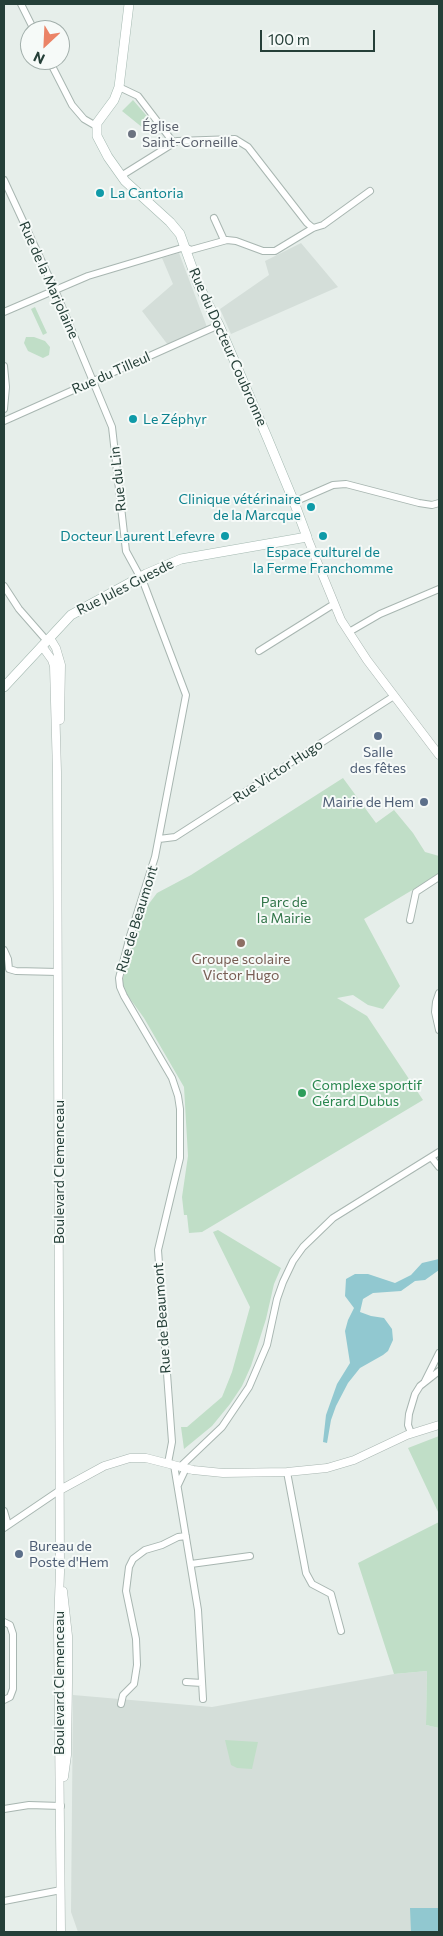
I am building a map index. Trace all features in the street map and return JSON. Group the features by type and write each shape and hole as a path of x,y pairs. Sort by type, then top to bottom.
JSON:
{"main road":[{"path":"96,126 114,100 119,87 129,4"},
{"name":"Rue du Docteur Coubronne","path":"96,126 101,145 121,176 136,193 176,228 198,284 219,325 307,536"},
{"name":"Rue Jules Guesde","path":"4,687 75,612 140,577 181,559 307,536"}],"street":[{"path":"21,4 29,20"},
{"path":"54,70 72,105 84,119 96,126"},
{"path":"119,87 138,96 173,142"},
{"path":"121,176 173,142 229,138 241,142 248,147 307,223 313,228"},
{"name":"Rue de la Marjolaine","path":"4,180 55,290 93,381"},
{"path":"4,312 88,276 185,247 191,250 224,240 236,241 270,253 275,252 313,228 323,225 370,190"},
{"path":"214,218 224,240"},
{"name":"Rue du Tilleul","path":"4,421 219,325"},
{"path":"4,366 6,388 4,409"},
{"name":"Rue du Lin","path":"93,381 112,427 126,551 140,577"},
{"path":"294,502 342,484 419,503 437,504 439,512"},
{"path":"307,536 334,604 349,632 439,755"},
{"name":"Rue de Beaumont","path":"140,577 186,694 156,857 126,948 119,983 124,996 172,1078 180,1109 180,1158 158,1250 172,1442 199,1617 203,1699"},
{"path":"4,586 19,609 47,641"},
{"path":"349,632 380,614 439,589"},
{"path":"259,651 334,604"},
{"name":"Boulevard Clemenceau","path":"47,641 56,648 61,665 57,772 60,1490 58,1741 61,1794 61,1932"},
{"name":"Rue Victor Hugo","path":"159,838 175,837 394,696"},
{"path":"410,920 416,892 439,877"},
{"path":"4,950 8,959 9,969 16,971 58,972"},
{"path":"439,993 435,1012 439,1030"},
{"path":"177,1466 222,1427 249,1386 267,1346 277,1299 283,1282 293,1261 303,1247 333,1218 439,1152"},
{"path":"431,1157 439,1167"},
{"path":"411,1433 408,1424 410,1404 424,1383 439,1354"},
{"path":"424,1383 439,1371"},
{"path":"4,1511 6,1526 60,1490 104,1466 120,1460 140,1458 223,1473 287,1472 321,1469 338,1466 411,1433 439,1425"},
{"name":"Rue de Beaumont","path":"177,1466 175,1478 178,1485"},
{"path":"287,1472 306,1573 312,1584 331,1594 341,1631"},
{"path":"121,1704 123,1696 133,1686 137,1670 136,1639 126,1591 129,1567 137,1555 145,1550 165,1544 178,1537 186,1536"},
{"path":"191,1564 250,1556"},
{"path":"4,1622 10,1625 13,1634 13,1689 10,1697 4,1700"},
{"path":"186,1682 202,1682"},
{"path":"4,1809 29,1805 61,1806"},
{"path":"4,1900 61,1890"}],"shaded area":[{"path":"301,243 338,287 231,334 220,309 269,275 265,261"},
{"path":"179,253 207,327 168,345 142,311 173,284 162,258"},
{"path":"427,1671 426,1725 439,1728 439,1932 78,1932 71,1912 73,1695 212,1707 394,1674"}],"green space":[{"path":"133,100 152,122 143,128 122,111"},
{"path":"35,307 47,333 43,335 31,309"},
{"path":"26,337 34,337 45,341 50,347 49,355 43,358 28,351 24,343"},
{"name":"Parc de la Mairie","path":"343,778 376,823 394,810 413,833 425,852 439,856 439,874 364,919 400,986 383,1009 368,1005 353,995 337,998 367,1016 423,1100 202,1232 189,1233 182,1197 188,1156 184,1087 144,1018 123,989 122,982 142,913 157,893 191,875"},
{"path":"218,1230 281,1268 274,1284 266,1319 251,1366 242,1386 212,1426 184,1449 181,1427 187,1427 222,1397 232,1372 250,1307 213,1232"},
{"path":"439,1436 439,1514 408,1448"},
{"path":"439,1522 439,1728 426,1725 427,1671 394,1674 358,1563"},
{"path":"225,1740 258,1742 252,1769 237,1768 231,1765"}],"water":[{"path":"439,1259 439,1270 425,1280 415,1281 401,1291 373,1293 363,1299 360,1312 384,1318 392,1329 393,1340 388,1351 360,1368 348,1383 331,1420 327,1443 323,1442 326,1415 337,1384 350,1363 345,1331 354,1308 345,1296 346,1279 355,1274 368,1274 395,1283 411,1275 422,1263"},
{"path":"410,1908 439,1908 439,1932 411,1932"}],"place":[{"name":"Église Saint-Corneille","path":"132,134"},
{"name":"La Cantoria","path":"100,193"},
{"name":"Le Zéphyr","path":"133,419"},
{"name":"Clinique vétérinaire de la Marcque","path":"311,507"},
{"name":"Docteur Laurent Lefevre","path":"225,536"},
{"name":"Espace culturel de la Ferme Franchomme","path":"323,536"},
{"name":"Salle des fêtes","path":"378,736"},
{"name":"Mairie de Hem","path":"424,802"},
{"name":"Groupe scolaire Victor Hugo","path":"241,943"},
{"name":"Complexe sportif Gérard Dubus","path":"302,1093"},
{"name":"Bureau de Poste d'Hem","path":"19,1554"}]}
